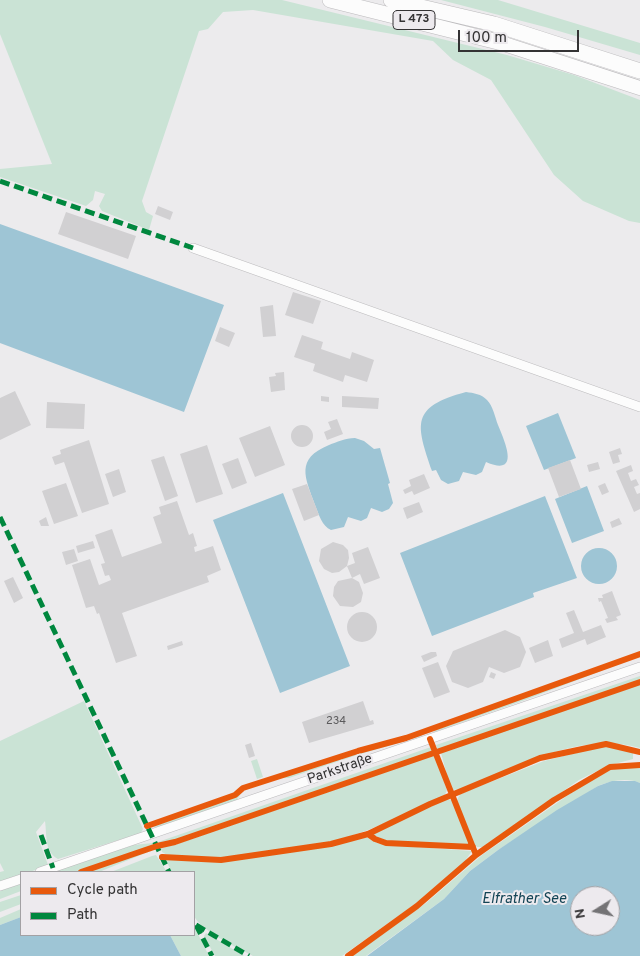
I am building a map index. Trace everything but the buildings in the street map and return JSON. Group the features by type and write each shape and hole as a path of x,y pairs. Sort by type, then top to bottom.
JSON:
{"highway":[{"name":"L 473","path":"330,0 498,42"},
{"name":"L 473","path":"391,0 494,24 640,71"}],"main road":[{"name":"L 473","path":"498,42 640,88"}],"street":[{"path":"193,248 640,407"},
{"name":"Parkstraße","path":"43,871 640,668"},
{"path":"0,886 20,879"}],"green space":[{"path":"0,0 282,0 507,55 574,75 640,100 640,223 629,221 583,201 554,175 491,80 453,60 433,41 253,10 223,12 208,29 199,31 142,201 146,212 153,216 149,230 102,211 99,206 105,194 95,191 93,200 86,206 0,177 0,169 52,164 0,34"},
{"path":"441,0 498,0 640,43 640,55 545,27"},
{"path":"640,656 525,700 434,732 433,730"},
{"path":"640,676 640,681 438,750 436,745"},
{"path":"640,684 640,748 617,744 572,747 527,761 463,789 451,790 441,753"},
{"path":"84,701 143,829 141,833 58,859 50,852 48,847 45,821 36,832 48,865 33,871 20,871 20,875 0,883 0,872 4,871 0,863 0,741"},
{"path":"422,734 422,736 289,778 278,778"},
{"path":"603,746 625,749 633,753 633,759 607,766 579,780 484,847 477,847 473,843 456,802 460,794 544,761"},
{"path":"431,747 433,751 183,838 159,844 158,842"},
{"path":"435,755 447,790 444,797 349,837 285,852 241,857 199,858 175,856 162,852 161,848"},
{"path":"257,759 263,777 257,779 251,761"},
{"path":"640,767 640,783 630,780 619,780 598,786 498,850 470,871 444,899 366,956 352,956 426,903 482,855 577,789 610,770"},
{"path":"244,789 236,801 159,828 152,826 237,796"},
{"path":"447,799 452,800 469,843 467,845 387,841 371,834"},
{"path":"367,837 377,843 390,845 472,851 465,861 418,902 342,956 253,956 229,944 203,926 195,917 195,871 171,871 165,859 221,862 336,845"},
{"path":"153,843 154,845 80,871 54,871 133,845"},
{"path":"146,851 148,852 101,871 88,871"},
{"path":"156,855 166,871 114,871"},
{"path":"20,883 20,891 0,899 0,890"},
{"path":"20,895 20,904 0,912 0,902"},
{"path":"20,909 20,917 0,925 0,918"},
{"path":"195,928 209,956 181,956 171,936 195,936"},
{"path":"206,933 244,956 215,956 204,936"}],"water":[{"path":"0,224 224,305 184,412 0,343"},
{"path":"466,392 482,396 491,405 507,448 508,456 504,465 486,462 482,472 476,475 463,472 459,481 448,484 441,480 436,470 432,471 423,441 422,419 426,411 435,404"},
{"path":"558,413 576,458 544,470 526,426"},
{"path":"355,438 364,441 374,449 380,448 390,483 388,484 393,503 389,509 382,512 371,508 367,518 361,521 348,517 344,527 331,530 321,520 311,495 306,477 307,463 318,450 341,440"},
{"path":"587,486 604,531 572,543 555,499"},
{"path":"283,493 350,666 280,693 213,520"},
{"path":"545,496 577,578 533,593 534,597 432,636 400,553"},
{"path":"599,548 606,549 612,553 616,559 616,573 612,579 606,583 599,584 592,583 586,579 582,573 581,566 582,559 586,553 592,549"},
{"name":"Elfrather See","path":"612,781 635,781 640,783 640,956 367,956 444,899 470,871 557,810 598,786"},
{"path":"20,917 20,936 171,936 181,956 0,956 0,925"}],"marked path":[{"path":"0,181 193,248"},
{"path":"0,517 169,871"},
{"path":"41,835 53,868"},
{"path":"196,925 249,956"},
{"path":"196,925 212,956"}],"cycle path":[{"path":"147,826 235,795 243,788 358,751 406,738 640,654"},
{"path":"84,871 157,846 175,842 640,682"},
{"path":"430,739 476,855"},
{"path":"162,857 221,860 331,844 368,834 430,804 540,758 606,744 640,752"},
{"path":"348,956 417,906 476,855 554,800 610,767 640,765"},
{"path":"368,834 386,843 473,847"}]}
